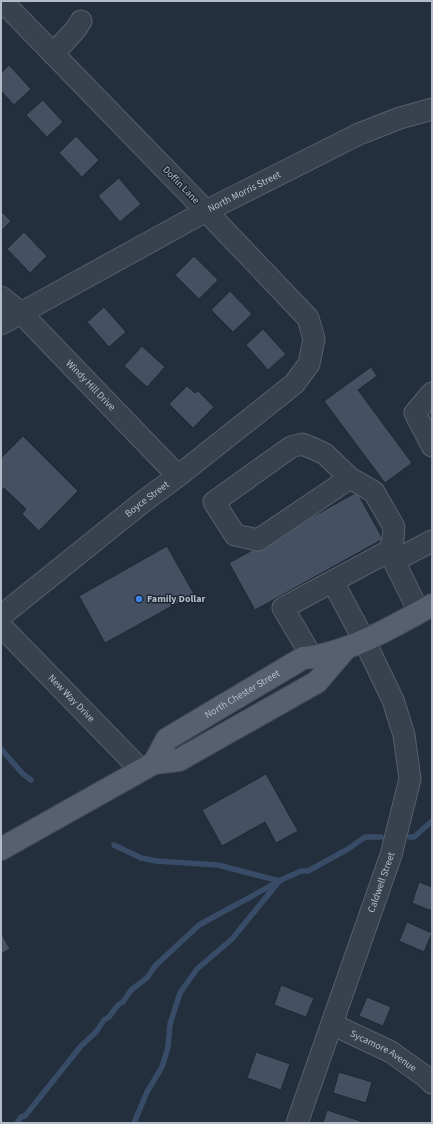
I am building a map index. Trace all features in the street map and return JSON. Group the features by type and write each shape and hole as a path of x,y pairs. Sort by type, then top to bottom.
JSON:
{"main road":[{"name":"North Chester Street","path":"148,767 167,739 303,658 312,657 355,644 426,609"},
{"name":"North Chester Street","path":"1,849 148,767 179,760 317,682 355,644"}],"street":[{"name":"Doffin Lane","path":"2,1 308,318 314,339 309,364 294,384"},
{"path":"53,54 76,29 81,21"},
{"name":"North Morris Street","path":"1,324 206,211 359,134 432,109"},
{"name":"Windy Hill Drive","path":"1,298 22,313 178,476"},
{"name":"Boyce Street","path":"1,616 144,501 294,384"},
{"path":"432,393 415,413 432,446"},
{"path":"350,478 258,540 235,535 214,502 291,447 302,444 324,454 350,478 374,492 394,526 391,556 426,609"},
{"path":"312,657 283,608 333,582 391,556 432,541"},
{"name":"Caldwell Street","path":"297,1123 391,855 410,779 404,735 392,700 355,644 333,582"},
{"name":"New Way Drive","path":"1,626 148,767"},
{"name":"Sycamore Avenue","path":"332,1024 391,1052 432,1083"}],"building":[{"path":"9,65 31,89 14,105 1,91 1,73"},
{"path":"43,100 63,122 47,137 26,115"},
{"path":"76,136 99,160 82,177 59,153"},
{"path":"119,178 141,204 120,222 98,196"},
{"path":"1,211 11,221 1,231"},
{"path":"24,232 47,256 30,273 7,249"},
{"path":"194,256 218,280 199,299 175,275"},
{"path":"230,291 252,314 233,332 211,310"},
{"path":"104,307 126,332 109,347 87,322"},
{"path":"263,329 286,354 268,370 246,345"},
{"path":"142,346 165,367 147,387 124,366"},
{"path":"371,367 377,376 358,390 412,463 385,483 324,401"},
{"path":"187,386 195,393 198,391 214,407 193,428 169,404"},
{"path":"23,436 78,491 39,531 22,514 26,509 4,488 1,491 1,458"},
{"path":"357,492 383,539 255,610 229,563"},
{"path":"167,546 194,594 105,643 79,596"},
{"path":"266,774 298,831 276,843 265,822 222,846 202,810"},
{"path":"419,882 432,887 432,911 412,903"},
{"path":"407,922 432,933 424,952 399,941"},
{"path":"1,933 10,949 1,954"},
{"path":"281,985 314,998 306,1017 274,1005"},
{"path":"367,997 391,1007 383,1026 359,1016"},
{"path":"256,1052 290,1064 281,1090 247,1078"},
{"path":"339,1072 372,1082 366,1103 333,1093"},
{"path":"327,1110 363,1122 323,1123"}],"waterway":[{"path":"1,749 23,774 31,780"},
{"path":"410,837 414,837 432,821"},
{"path":"17,1123 21,1117 25,1116 81,1046 96,1032 104,1020 109,1017 118,1005 123,1002 131,990 147,978 155,966 199,925 283,879 301,871 308,871 348,849 365,837 381,837"},
{"path":"114,845 141,858 156,861 218,865 280,881"},
{"path":"134,1123 147,1092 162,1067 168,1047 170,1024 180,993 197,969 232,939 277,884"}],"place":[{"name":"Family Dollar","path":"139,599"}]}
